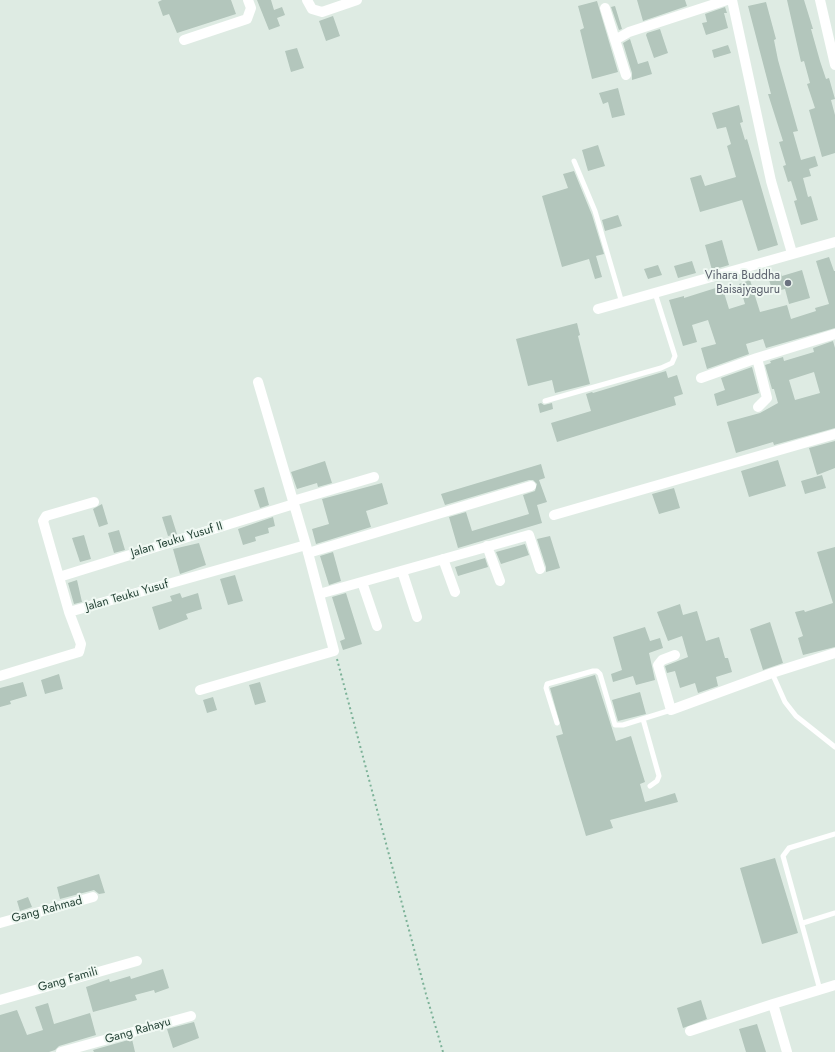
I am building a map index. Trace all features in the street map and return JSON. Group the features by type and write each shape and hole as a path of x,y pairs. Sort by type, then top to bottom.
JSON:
{"street":[{"path":"184,40 247,19 251,13 248,0"},
{"path":"307,0 312,9 322,12 357,0"},
{"path":"615,40 629,32 727,0"},
{"path":"732,0 771,181 792,253"},
{"path":"820,0 835,65"},
{"path":"605,8 626,75"},
{"path":"598,309 835,242"},
{"path":"701,378 757,358 835,334"},
{"path":"757,358 766,398 758,407"},
{"path":"200,690 334,651 294,502 258,382"},
{"path":"554,515 835,434"},
{"name":"Jalan Teuku Yusuf II","path":"59,576 374,477"},
{"name":"Jalan Teuku Yusuf","path":"0,676 79,652 81,644 69,612 307,549 531,486"},
{"path":"69,612 44,519 46,516 94,502"},
{"path":"319,594 528,535 540,569"},
{"path":"487,546 500,582"},
{"path":"443,559 455,592"},
{"path":"402,571 417,617"},
{"path":"362,582 377,626"},
{"path":"675,655 662,660 658,665 671,710 772,673 835,653"},
{"name":"Gang Rahmad","path":"0,923 93,897"},
{"name":"Gang Famili","path":"0,1000 136,961"},
{"path":"690,1031 835,985"},
{"path":"773,1004 787,1052"},
{"name":"Gang Rahayu","path":"61,1052 191,1016"}],"lane":[{"path":"574,161 596,211 622,302"},
{"path":"545,401 660,368 672,363 675,356 655,293"},
{"path":"557,724 546,688 547,684 593,670 600,674 614,724 619,726 671,710"},
{"path":"772,673 785,702 796,716 835,747"},
{"path":"643,719 659,776 657,781 650,786"},
{"path":"820,990 803,923 783,859 784,853 789,848 835,834"},
{"path":"803,923 835,913"}],"path":[{"path":"334,651 443,1052"}],"building":[{"path":"162,0 231,0 236,14 177,33 169,14 163,16 158,2"},
{"path":"257,0 271,0 274,10 282,7 285,15 277,18 280,26 269,30"},
{"path":"637,0 685,0 687,6 643,21"},
{"path":"787,0 804,0 813,29 811,29 820,61 826,79 829,78 835,99 831,100 835,115 835,153 822,157 809,110 815,108 807,84 810,83 804,61 801,62"},
{"path":"597,1 618,72 592,79 580,30 584,28 578,6"},
{"path":"766,2 776,39 774,40 778,60 798,131 793,132 801,160 815,156 818,166 809,169 811,176 803,178 808,197 811,196 818,220 801,225 794,201 797,200 791,181 788,182 783,166 786,165 779,142 783,141 768,94 771,94 748,6"},
{"path":"615,6 622,29 619,30 611,7"},
{"path":"725,7 727,13 724,13 728,28 706,35 702,23 707,22 705,14"},
{"path":"333,16 340,36 326,41 319,21"},
{"path":"660,29 668,53 654,58 646,35 647,33"},
{"path":"630,39 638,64 648,61 652,74 632,80 632,73 623,43"},
{"path":"728,45 731,53 714,58 712,50"},
{"path":"297,48 304,68 291,72 285,51"},
{"path":"618,88 625,115 612,118 608,102 603,104 599,93"},
{"path":"739,105 743,122 740,123 745,140 747,139 778,245 758,251 742,200 700,212 690,178 701,175 705,186 736,177 727,146 731,144 726,127 717,129 712,113"},
{"path":"598,145 605,166 588,171 582,150"},
{"path":"574,171 592,215 604,254 596,256 602,277 595,279 589,259 562,267 542,196 568,188 563,174"},
{"path":"618,215 622,226 605,231 602,220"},
{"path":"722,240 729,265 712,270 705,245"},
{"path":"829,257 835,271 835,328 766,348 763,339 746,344 749,354 707,369 701,348 716,344 708,320 692,325 697,342 683,346 669,300 684,296 684,298 722,286 729,309 745,304 739,284 750,280 760,312 787,305 791,319 816,311 815,308 829,304 816,261"},
{"path":"692,261 696,273 678,278 674,266"},
{"path":"658,265 662,275 648,279 644,269"},
{"name":"Vihara Buddha Baisajyaguru","path":"802,270 810,298 789,304 785,289 773,292 768,277 781,273 782,276"},
{"path":"577,323 580,335 578,336 590,384 555,393 552,380 528,386 516,339"},
{"path":"833,341 835,348 835,428 774,445 773,442 736,453 727,422 760,413 778,403 765,365 771,363 770,361 783,357 784,361 814,352 813,348","holes":["814,372 820,393 795,400 789,380"]},
{"path":"752,367 759,393 717,406 714,394 725,390 721,378"},
{"path":"666,371 668,378 677,375 683,394 674,397 676,405 557,442 551,423 591,411 586,394"},
{"path":"541,403 544,405 552,403 553,409 540,413 538,404"},
{"path":"835,441 835,468 817,475 809,448"},
{"path":"778,460 786,486 749,497 741,471"},
{"path":"325,461 332,483 318,487 317,483 297,489 291,472"},
{"path":"541,464 545,478 539,480 547,502 537,505 542,523 458,548 449,517 466,512 472,531 529,514 523,495 535,491 537,484 533,480 529,480 445,505 441,494"},
{"path":"822,475 826,488 805,494 801,481"},
{"path":"382,483 388,504 366,511 371,527 316,544 312,529 329,524 322,499"},
{"path":"264,487 269,505 260,508 254,490"},
{"path":"674,488 680,508 659,514 652,494"},
{"path":"102,504 108,524 99,527 93,509"},
{"path":"171,515 177,534 168,536 162,517"},
{"path":"273,517 275,526 268,528 269,533 255,537 256,541 243,545 238,529"},
{"path":"119,530 125,550 114,553 108,533"},
{"path":"84,535 91,559 80,562 72,538"},
{"path":"550,536 560,568 546,572 546,567 537,539"},
{"path":"199,543 206,565 180,574 173,549"},
{"path":"525,544 529,555 501,564 496,552"},
{"path":"835,547 835,647 803,655 798,638 803,636 795,612 804,610 805,612 833,603 817,552"},
{"path":"333,552 341,581 329,585 320,556"},
{"path":"485,558 488,567 458,576 455,567"},
{"path":"235,575 243,601 228,605 220,579"},
{"path":"77,580 82,602 74,604 68,583"},
{"path":"180,593 182,598 198,593 202,609 186,614 188,619 159,630 152,607 172,601 170,596"},
{"path":"346,593 362,644 343,650 340,641 345,639 332,597"},
{"path":"680,604 683,615 697,611 706,641 719,637 725,658 728,658 732,672 716,677 718,686 698,693 695,683 680,688 675,671 667,673 665,666 688,657 682,636 668,641 657,612"},
{"path":"770,622 783,663 763,670 750,629"},
{"path":"645,627 650,641 660,638 663,648 649,653 655,680 636,685 633,676 613,682 611,674 622,670 613,637"},
{"path":"59,674 63,689 45,694 41,680"},
{"path":"595,675 616,741 631,736 645,782 640,784 645,802 675,793 678,802 610,820 613,828 586,836 556,736 563,734 550,688"},
{"path":"23,682 27,696 10,701 11,704 0,707 0,688"},
{"path":"260,682 266,702 255,705 249,685"},
{"path":"640,692 646,714 618,721 612,700"},
{"path":"213,697 217,710 207,713 203,700"},
{"path":"775,858 798,933 762,944 740,868"},
{"path":"99,874 105,893 99,894 94,890 60,899 57,887"},
{"path":"28,897 32,907 20,911 17,901"},
{"path":"163,969 169,988 155,993 154,990 135,995 137,1000 93,1012 86,987 109,979 110,982 130,976 131,979"},
{"path":"701,1000 707,1019 683,1028 677,1008"},
{"path":"48,1003 54,1024 90,1013 96,1035 59,1046 55,1050 49,1052 0,1052 0,1015 17,1010 27,1035 43,1030 35,1007"},
{"path":"194,1022 199,1038 173,1048 167,1029"},
{"path":"757,1024 766,1052 746,1052 739,1029"},
{"path":"132,1039 135,1052 94,1052 93,1050"}],"place":[{"name":"Vihara Buddha Baisajyaguru","path":"788,283"}]}
